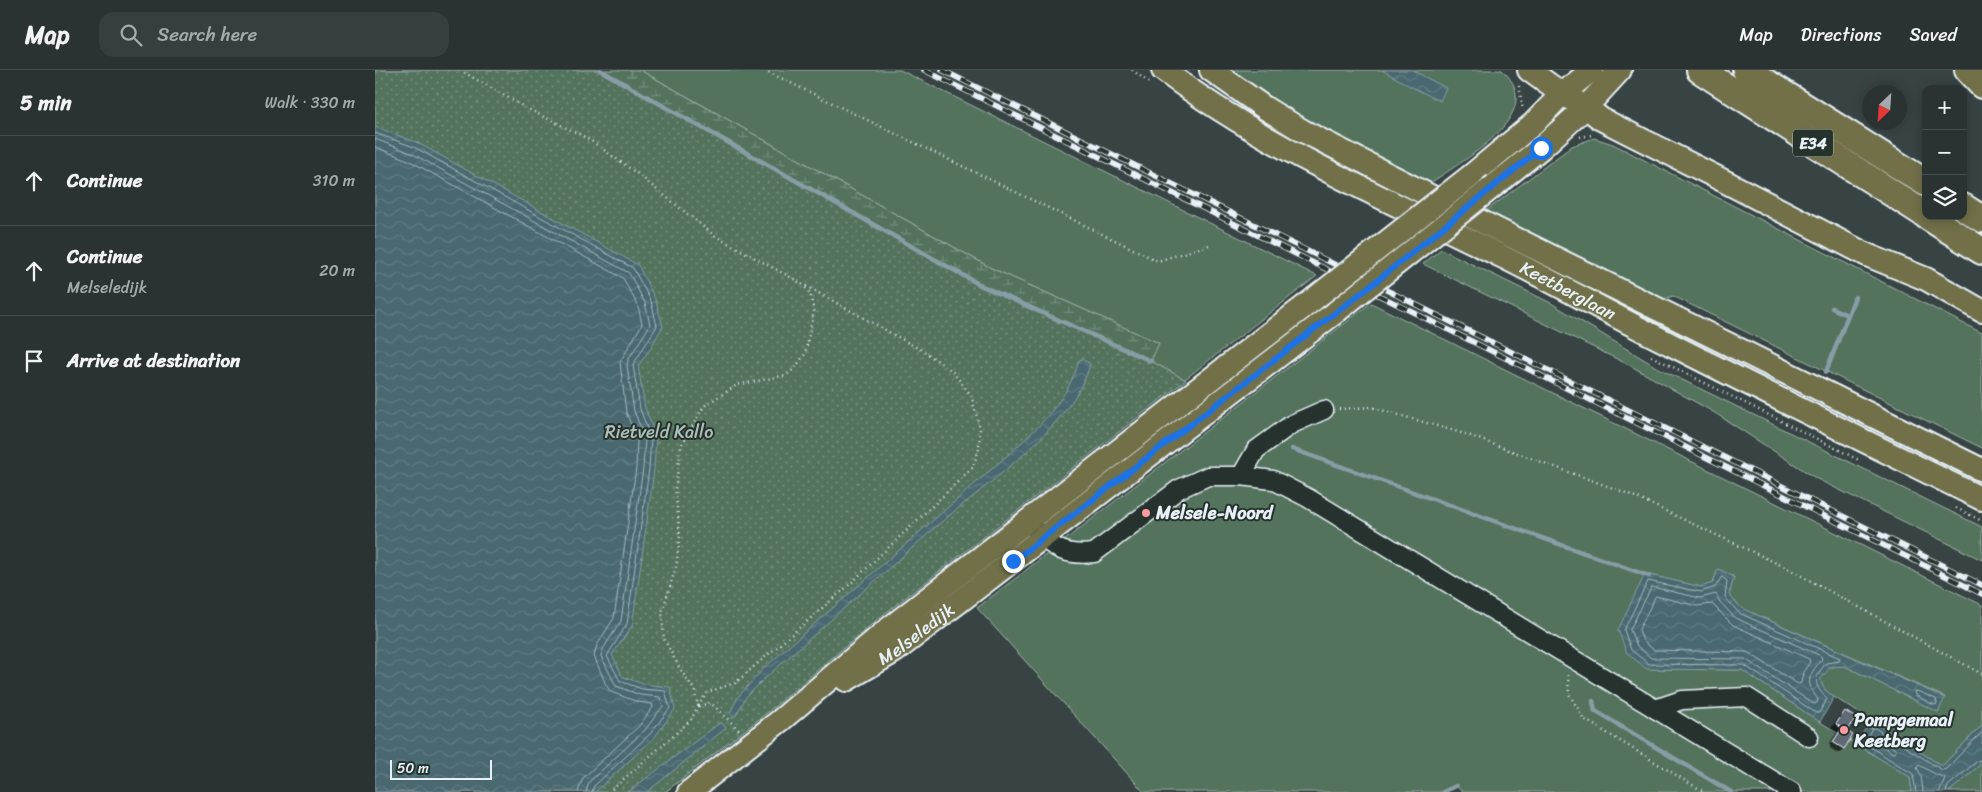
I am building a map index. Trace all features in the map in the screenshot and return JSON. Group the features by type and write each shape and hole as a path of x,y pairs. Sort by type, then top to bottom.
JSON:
{"highway":[{"name":"E34","path":"1700,70 1922,213"},
{"name":"E34","path":"1746,70 1922,180"},
{"path":"1968,70 1982,85"},
{"path":"1967,210 1982,219"},
{"name":"E34","path":"1932,220 1982,252"}],"main road":[{"name":"Keetberglaan","path":"1163,70 1229,116 1315,165 1512,261 1673,346 1982,499"},
{"name":"Keetberglaan","path":"1211,70 1246,96 1303,131 1457,210 1982,470"},
{"path":"1529,70 1601,119 1867,255 1925,279 1982,311"},
{"path":"1529,70 1542,97 1546,111"},
{"path":"1562,94 1605,72"},
{"path":"1586,107 1605,72"},
{"name":"Melseledijk","path":"689,792 781,720 887,630 1472,175 1533,124 1562,94"},
{"name":"Melseledijk","path":"781,720 895,651 1337,311 1541,148 1586,107"}],"street":[{"path":"1241,476 1256,450 1292,424 1324,410"},
{"path":"1028,520 1043,538 1061,550 1076,555 1093,553 1179,489 1208,476 1241,476 1273,480 1308,498 1793,792"},
{"path":"1655,709 1682,700 1747,697 1809,737"}],"path":[{"path":"460,70 524,108 587,138 643,178 715,236 925,352 952,370 971,395 980,428 979,449 973,467 848,586 735,683 709,692 698,706 691,720 609,792"},
{"path":"763,70 1158,260 1209,246"},
{"path":"698,706 694,689 680,669 664,639 662,612 676,567 680,535 675,490 681,446 704,406 737,385 787,375 797,367 805,354 814,311 810,293 801,283"},
{"path":"1324,410 1371,407 1465,434 1629,494 1787,568 1982,674"},
{"path":"1567,656 1569,694 1584,719 1704,792"},
{"path":"698,706 711,702 733,722 751,744"}],"green space":[{"name":"Rietveld Kallo","path":"375,70 600,70 982,286 1150,361 1158,343 991,268 640,70 900,70 1317,276 878,619 772,709 665,792"},
{"name":"Rietveld Kallo","path":"375,70 600,70 982,286 1151,361 1186,380 878,619 772,709 665,792 375,792"},
{"path":"600,70 640,70 991,268 1159,343 1151,361 982,286"},
{"path":"1226,70 1502,70 1514,87 1516,103 1509,120 1479,150 1429,184 1308,123"},
{"path":"1594,138 1613,144 1982,333 1982,448 1673,296 1664,299 1482,214 1572,146"},
{"path":"1441,249 1551,303 1658,368 1982,527 1982,560 1817,479 1715,413 1629,365 1423,264"},
{"path":"1371,303 1982,605 1982,725 1942,766 1834,697 1825,690 1820,680 1829,667 1845,666 1938,712 1945,697 1741,608 1729,595 1734,577 1718,569 1713,583 1701,587 1645,574 1647,669 1742,670 1820,722 1910,777 1912,792 1463,792 1456,786 1443,792 1144,792 977,608"},
{"path":"1982,763 1982,792 1949,792"}],"water":[{"path":"1382,70 1412,70 1446,88 1440,101"},
{"path":"375,127 416,142 638,265 655,299 663,326 638,366 645,408 656,437 654,470 632,626 612,655 623,677 643,684 670,687 675,709 654,738 595,792 375,792"},
{"path":"1082,359 1090,364 1081,387 1066,409 1047,431 1026,452 939,524 763,680 746,697 735,717 730,713 738,697 763,669 1031,434 1060,400 1068,387 1079,360"},
{"path":"1718,569 1734,577 1729,595 1741,608 1945,698 1938,712 1845,666 1830,667 1820,680 1825,690 1834,697 1820,722 1742,670 1647,669 1627,653 1618,630 1645,574 1701,587 1713,583"},
{"path":"1871,720 1942,766 1982,725 1982,763 1949,792 1912,792 1910,777 1856,744"},
{"path":"721,722 726,728 647,792 628,792"}],"building":[{"name":"Pompgemaal Keetberg","path":"1845,711 1856,718 1847,731 1853,735 1844,749 1833,742 1842,728 1836,724"}],"waterway":[{"path":"600,70 982,286 1151,361"},
{"path":"1826,372 1855,297"},
{"path":"1832,308 1847,315"},
{"path":"1292,449 1649,576"},
{"path":"1593,701 1595,711 1731,792"},
{"path":"1443,792 1456,786"}],"railway":[{"path":"924,70 1982,594"},
{"path":"942,70 1982,585"}],"place":[{"name":"Melsele-Noord","path":"1146,513"},
{"name":"Pompgemaal Keetberg","path":"1844,730"}],"route":[{"path":"1013,561 1378,280 1541,148"}]}
